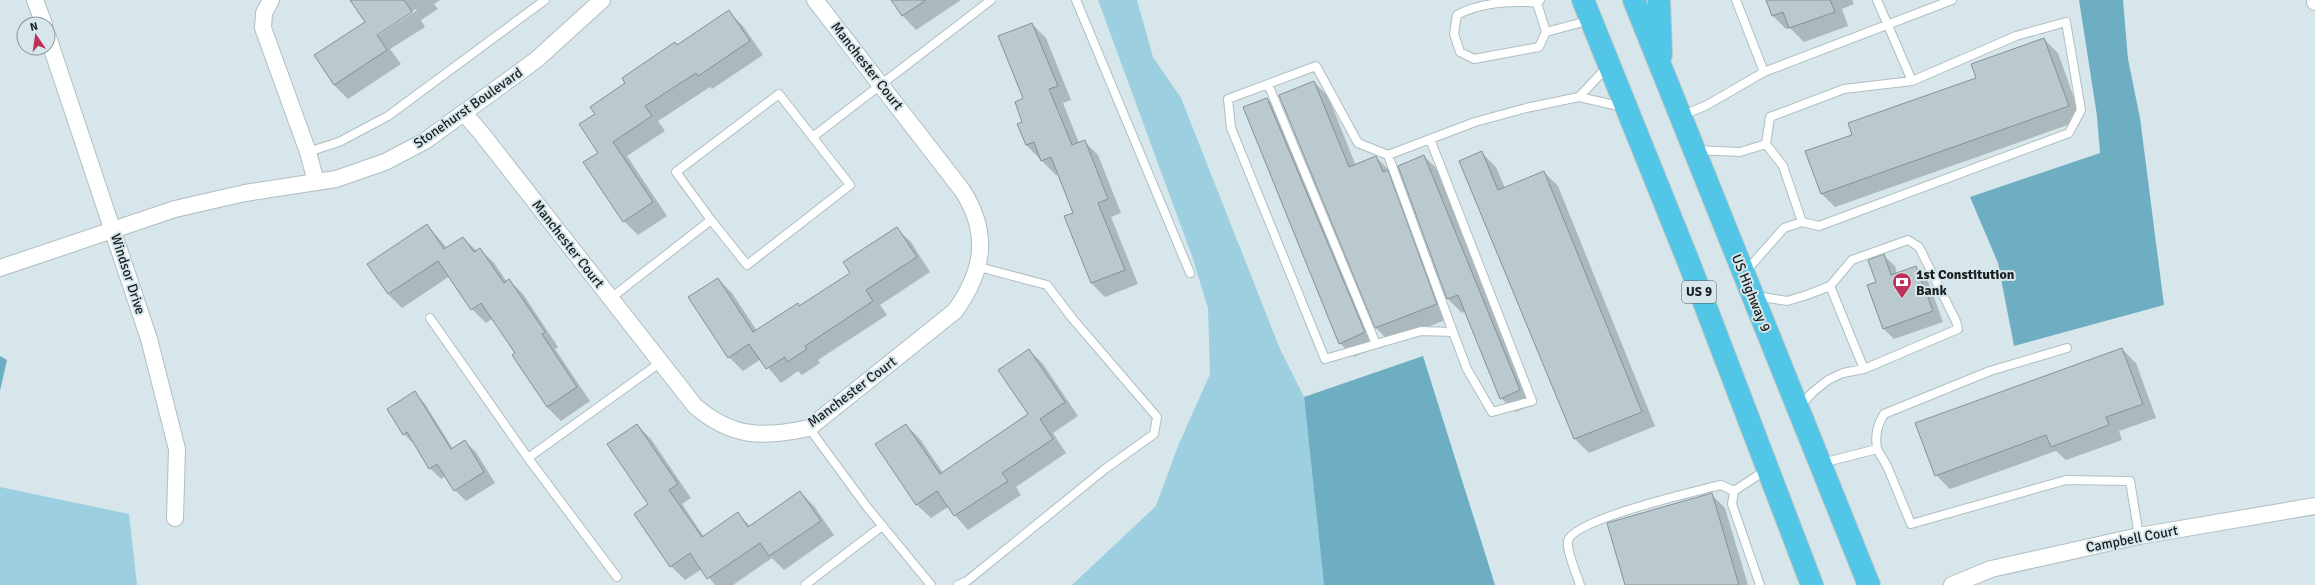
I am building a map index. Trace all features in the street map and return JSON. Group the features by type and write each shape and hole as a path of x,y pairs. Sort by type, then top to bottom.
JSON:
{"highway":[{"name":"US Highway 9","path":"1634,0 1869,585"},
{"path":"1659,0 1662,70"},
{"name":"US 9","path":"1587,10 1689,263 1807,584"}],"street":[{"path":"35,0 41,16"},
{"path":"271,0 264,13 263,28 308,152 316,182"},
{"name":"Stonehurst Boulevard","path":"0,268 113,229 211,200 349,176 385,162 425,141 536,60 602,0"},
{"name":"Manchester Court","path":"464,113 611,298 694,406 723,426 744,433 762,435 809,428 949,317 969,292 979,268 980,238 977,218 970,202 881,84 815,0"},
{"name":"Windsor Drive","path":"54,56 149,339 177,449 175,518"},
{"name":"Campbell Court","path":"1952,585 1977,580 1991,569 2139,536 2315,506"}],"lane":[{"path":"308,152 339,142 388,116 545,0"},
{"path":"814,136 991,0"},
{"path":"1076,0 1190,273"},
{"path":"1736,0 1764,72"},
{"path":"1877,0 1912,81"},
{"path":"1681,116 1707,105 1764,72 1888,25 1939,2 1952,0"},
{"path":"1520,1 1539,1 1546,32 1540,47 1474,59 1460,52 1454,34 1457,15 1468,9 1520,1"},
{"path":"1546,32 1587,10"},
{"path":"1743,274 1784,228 1802,222 1819,226 2069,132 2081,110 2066,22 2016,36 1912,81 1844,89 1770,117 1766,144 1783,166 1802,222"},
{"path":"1579,97 1609,65"},
{"path":"1453,332 1421,331 1325,359 1231,128 1228,99 1316,66 1358,144 1388,156 1475,122 1526,108 1579,97 1627,108"},
{"path":"1268,84 1376,344"},
{"path":"780,94 814,136 850,185 747,265 711,220 676,172 780,94"},
{"path":"1388,156 1467,369 1492,412 1532,402 1430,139"},
{"path":"1694,150 1740,152 1766,144"},
{"path":"611,298 711,220"},
{"path":"1752,296 1787,301 1807,295 1830,286 1852,260 1908,240 1919,247 1940,286 1958,329 1864,369 1843,373 1828,380 1813,392 1799,408"},
{"path":"958,585 967,581 1105,469 1154,434 1157,417 1072,318 1047,285 979,268"},
{"path":"1830,286 1864,369"},
{"path":"430,318 528,458 617,577"},
{"path":"2067,348 1990,371 1884,414 1877,426 1875,438 1877,449 1887,466 1911,524 2066,480 2130,480 2139,536"},
{"path":"528,458 661,362"},
{"path":"809,428 882,526 931,585"},
{"path":"1821,463 1877,449"},
{"path":"1760,585 1732,504 1734,491 1766,470"},
{"path":"1580,585 1568,546 1568,539 1576,531 1598,519 1712,486 1721,484 1734,491"},
{"path":"805,585 882,526"}],"shaded area":[{"path":"1098,0 1137,0 1153,57 1181,98 1280,349 1304,397 1324,585 1072,585 1156,506 1178,446 1210,374 1208,308 1192,256"},
{"path":"2079,0 2123,0 2128,59 2140,118 2164,305 2014,346 1998,263 1970,197 2100,153 2097,116"},
{"path":"0,356 7,360 0,391"},
{"path":"1423,356 1495,585 1324,585 1304,397"},
{"path":"0,487 129,514 137,585 0,585"}],"building":[{"path":"350,0 404,0 412,12 377,35 387,50 334,85 314,55 365,22"},
{"path":"891,0 926,0 902,16"},
{"path":"1766,0 1830,0 1835,12 1789,28 1783,12 1772,16"},
{"path":"729,10 750,41 698,76 696,73 645,106 652,116 613,142 653,202 623,222 583,162 598,153 579,124 595,114 590,107 625,83 622,78 675,42 677,45"},
{"path":"1032,23 1058,86 1049,89 1072,145 1085,140 1108,199 1098,203 1125,270 1091,283 1064,216 1073,213 1051,157 1041,161 1034,142 1026,145 1017,124 1022,122 1015,102 1023,98 998,36"},
{"path":"2044,38 2069,106 1821,194 1805,151 1852,135 1848,123 1976,78 1971,64"},
{"path":"1314,81 1349,167 1376,156 1383,172 1388,170 1437,304 1375,328 1279,95"},
{"path":"1267,98 1365,332 1339,344 1243,107"},
{"path":"1482,151 1498,190 1544,171 1642,412 1574,439 1459,161"},
{"path":"1424,155 1520,390 1500,399 1458,295 1447,299 1398,166"},
{"path":"427,224 444,249 463,237 474,252 480,248 504,283 509,279 545,332 542,334 577,387 547,407 512,355 515,353 481,303 471,310 438,261 388,294 367,264"},
{"path":"897,227 917,257 866,290 873,301 805,346 807,349 787,362 785,357 766,369 749,344 728,358 688,297 718,278 753,332 798,303 799,306 850,273 843,262"},
{"path":"1884,254 1891,275 1916,266 1933,311 1883,329 1867,285 1876,282 1868,260"},
{"path":"2122,348 2143,404 2106,417 2109,425 2051,447 2046,435 1935,476 1915,423"},
{"path":"1029,349 1065,402 1040,419 1053,439 1002,473 1008,481 954,516 937,491 916,505 875,444 906,424 940,474 1028,414 998,370"},
{"path":"415,391 451,449 465,440 484,472 454,491 437,464 429,469 407,432 403,435 387,409"},
{"path":"637,424 678,484 669,490 702,537 738,512 748,527 800,491 821,521 769,556 760,543 707,579 690,553 670,567 634,514 648,504 607,444"},
{"path":"1712,493 1739,585 1625,585 1607,523"}],"place":[{"name":"1st Constitution Bank","path":"1902,299"}]}
